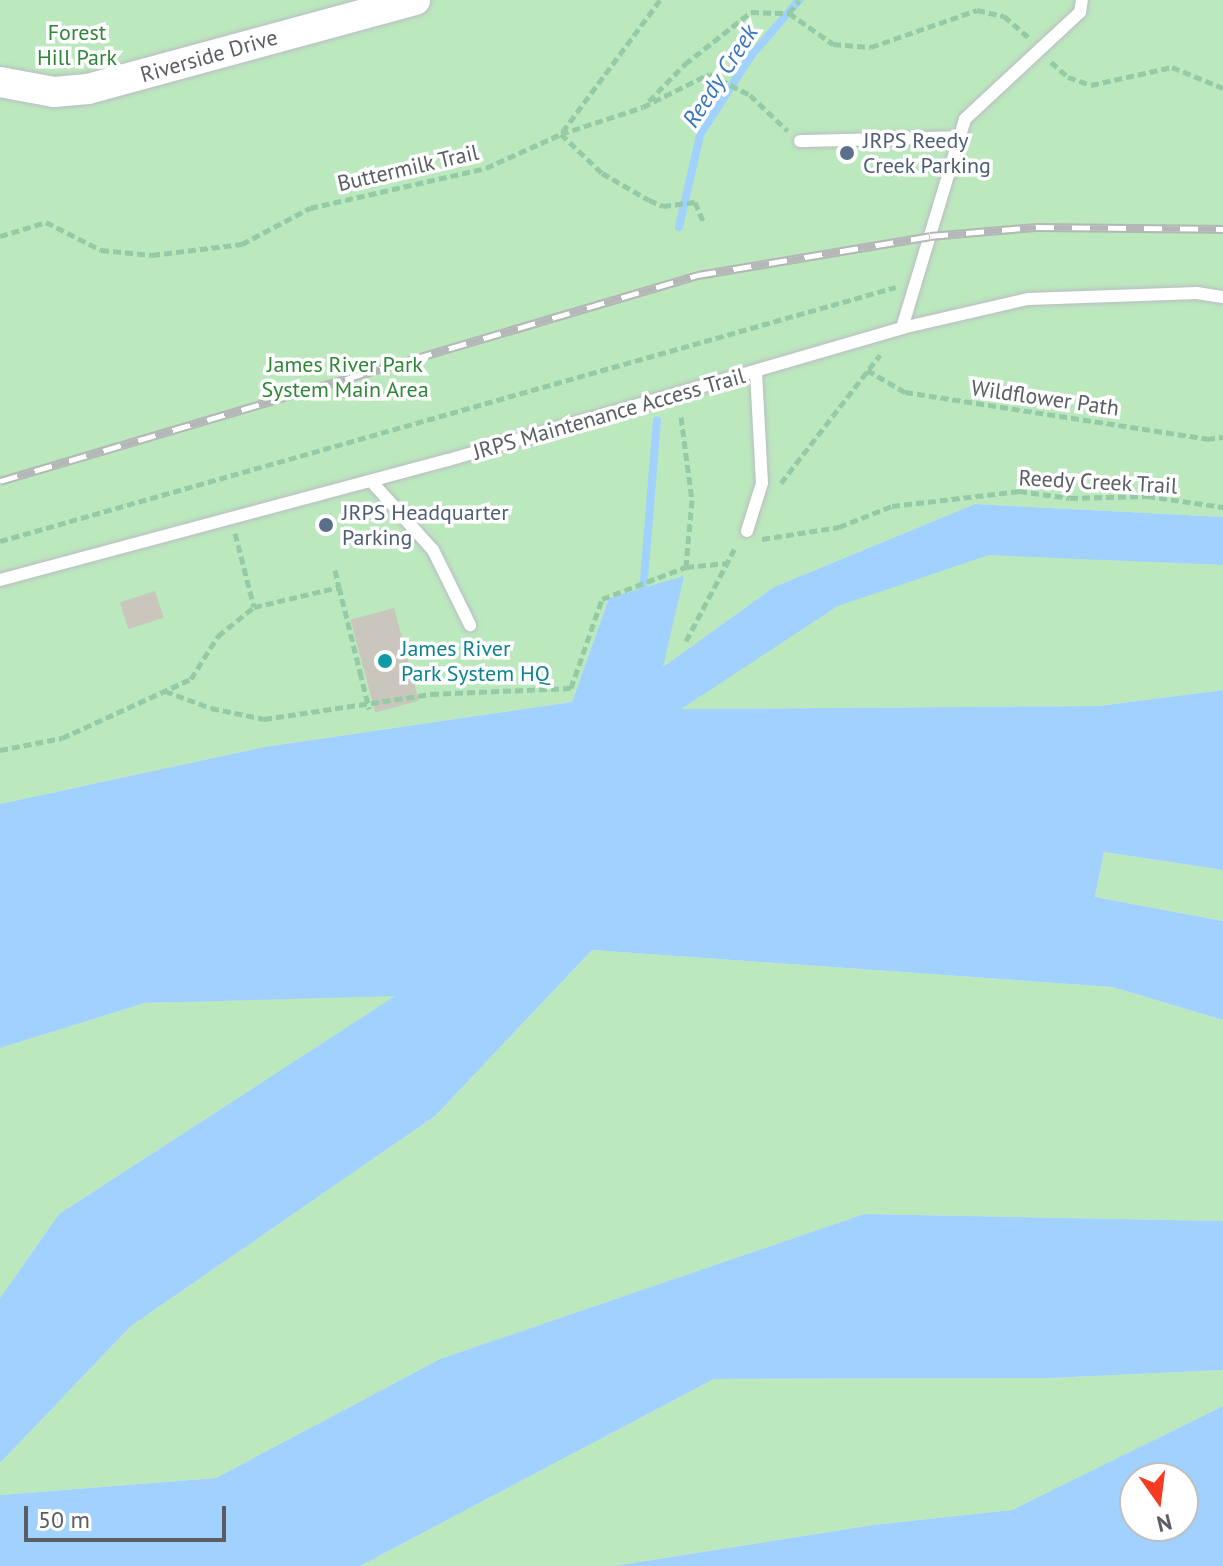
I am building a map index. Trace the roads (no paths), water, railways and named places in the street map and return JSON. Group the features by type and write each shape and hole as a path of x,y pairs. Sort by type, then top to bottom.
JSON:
{"street":[{"name":"Riverside Drive","path":"0,82 54,92 88,89 415,0"}],"lane":[{"path":"902,328 965,119 1036,48 1080,12 1082,0"},
{"path":"800,141 960,137"},
{"name":"JRPS Maintenance Access Trail","path":"0,580 232,520 756,373 902,328 1028,299 1197,293 1223,297"},
{"path":"747,531 762,483 756,373"},
{"path":"371,481 433,550 470,625"}],"water":[{"path":"975,504 1223,517 1223,565 989,555 838,606 681,709 1098,706 1223,690 1223,870 1104,852 1095,897 1223,921 1223,1020 1112,987 592,950 435,1116 131,1326 0,1463 0,1298 59,1214 395,996 145,1003 0,1048 0,804 264,747 572,702 609,598 684,576 663,667 774,587"},
{"path":"864,1214 1223,1221 1223,1370 1051,1378 714,1379 360,1566 0,1566 0,1495 216,1478 440,1359"},
{"path":"1223,1406 1223,1566 614,1566 873,1525 1012,1510"}],"waterway":[{"name":"Reedy Creek","path":"679,227 700,135 750,57 799,0"},
{"name":"Reedy Creek","path":"643,591 657,421"}],"railway":[{"path":"0,481 698,275 930,236 1036,227 1223,229"}],"place":[{"name":"JRPS Reedy Creek Parking","path":"847,153"},
{"name":"JRPS Headquarter Parking","path":"326,525"},
{"name":"James River Park System HQ","path":"385,661"}],"park label":[{"name":"Forest Hill Park","path":"77,44"},
{"name":"James River Park System Main Area","path":"345,376"}]}
